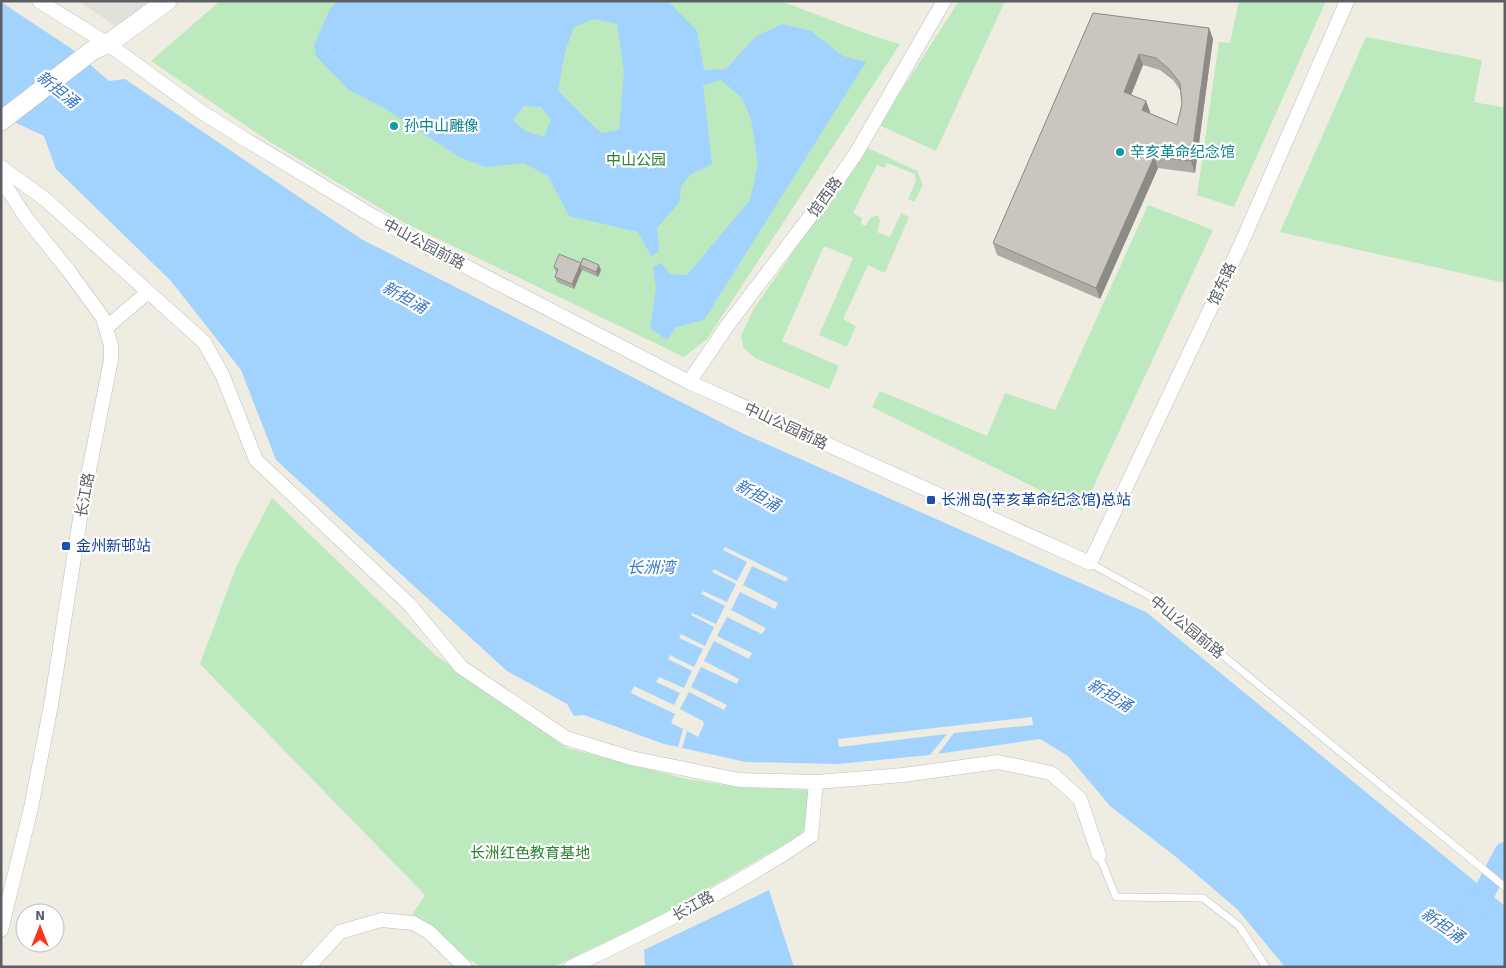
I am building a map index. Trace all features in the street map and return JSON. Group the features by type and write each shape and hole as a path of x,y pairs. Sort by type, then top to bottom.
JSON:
{"main road":[{"path":"1,121 100,47 166,1"}],"street":[{"name":"中山公园前路","path":"39,1 100,47 200,111 376,218 689,382 1090,563"},
{"name":"馆西路","path":"689,382 727,326 834,186 855,155 944,1"},
{"name":"馆东路","path":"1090,563 1241,244 1348,1"},
{"path":"1,167 46,200 204,342 222,374 256,460 410,605 461,668 566,738 631,758 739,780 816,782 902,775 998,762 1050,773 1080,799 1099,855"},
{"name":"长江路","path":"1,179 27,219 90,298 107,327 111,360 82,506 51,705 31,808 1,930"},
{"path":"107,327 148,292"},
{"name":"长江路","path":"571,967 670,918 765,867 811,836 816,782"},
{"path":"308,967 340,932 381,920 413,923 429,932 465,967"}],"lane":[{"name":"中山公园前路","path":"1090,563 1153,598 1505,886"},
{"path":"1099,855 1116,897 1203,898 1239,926 1266,967"}],"shaded area":[{"path":"79,1 148,1 119,29"}],"green space":[{"name":"中山公园","path":"220,1 779,1 900,44 707,339 684,357 403,222 270,142 151,61"},
{"path":"959,1 1005,1 936,151 879,125"},
{"path":"1239,1 1326,1 1234,207 1197,195 1219,42 1230,43"},
{"path":"1366,37 1482,60 1474,102 1505,108 1505,283 1280,232"},
{"path":"866,147 917,171 923,185 914,202 908,199 916,181 915,174 887,163 885,168 877,165 853,213 862,218 861,224 866,226 870,218 878,215 880,222 877,232 890,237 901,213 909,217 885,273 868,265 843,319 856,326 847,347 819,335 853,258 824,246 782,341 839,366 829,389 755,358 743,347 741,336 753,310"},
{"path":"1148,205 1213,230 1082,511 872,407 880,391 987,436 1005,393 1055,410"},
{"name":"长洲红色教育基地","path":"272,498 434,654 567,748 687,779 737,787 809,790 804,833 666,913 553,967 482,967 466,958 433,926 412,915 425,895 200,664 237,565"}],"water":[{"path":"337,1 668,1 697,31 704,70 726,69 755,37 782,24 811,31 843,56 866,62 704,320 676,327 667,340 650,328 656,288 653,267 661,263 670,274 687,275 750,200 758,164 751,119 742,98 721,80 703,85 712,164 690,175 681,186 679,203 657,228 659,252 651,256 638,232 569,216 548,176 524,163 486,167 459,157 386,109 349,90 316,56 314,45 329,11","holes":["594,19 617,24 624,72 619,130 601,133 558,91 565,52 574,27","524,106 541,107 551,119 544,137 525,131 513,120"]},
{"name":"长洲湾","path":"1,2 72,49 109,81 125,79 361,239 744,434 1146,612 1505,906 1505,967 1285,967 1237,909 1176,857 1110,806 1068,756 1040,739 930,755 838,764 746,762 664,744 584,715 574,716 567,704 507,671 276,460 241,370 171,281 56,169 44,136 1,116"},
{"path":"769,890 794,967 645,967 644,950"}],"pier":[{"path":"725,547 788,578 786,582 752,566 743,585 778,603 775,609 740,592 731,610 766,628 762,634 727,617 717,636 752,653 749,659 714,641 704,661 739,679 737,684 701,667 691,687 727,705 724,710 689,692 680,709 703,721 704,724 698,737 687,731 682,748 678,747 683,729 671,723 675,714 631,693 634,686 674,705 680,693 656,682 659,677 684,688 692,671 668,659 670,655 694,667 703,649 679,638 681,634 705,646 714,627 691,615 692,613 716,624 725,606 701,594 703,591 727,602 736,584 712,572 714,569 737,581 747,562 723,550"},
{"path":"1032,717 1033,725 954,733 938,754 930,755 947,734 839,747 838,739"}],"building":[{"name":"辛亥革命纪念馆","path":"1093,13 1209,28 1191,161 1154,157 1096,288 993,243","holes":["1139,54 1156,58 1169,69 1180,83 1182,104 1177,125 1142,110 1146,101 1124,92"]},
{"path":"559,254 581,263 572,284 555,277 558,269 554,267"},
{"path":"583,258 599,265 596,272 580,265"}],"waterway":[{"path":"1472,916 1505,853"}],"place":[{"name":"孙中山雕像","path":"394,126"},
{"name":"辛亥革命纪念馆","path":"1120,152"},
{"name":"长洲岛(辛亥革命纪念馆)总站","path":"931,500"},
{"name":"金州新邨站","path":"66,546"}],"water label":[{"name":"新担涌","path":"58,89"},
{"name":"新担涌","path":"405,297"},
{"name":"新担涌","path":"758,495"},
{"name":"新担涌","path":"1110,695"},
{"name":"新担涌","path":"1443,925"}]}
